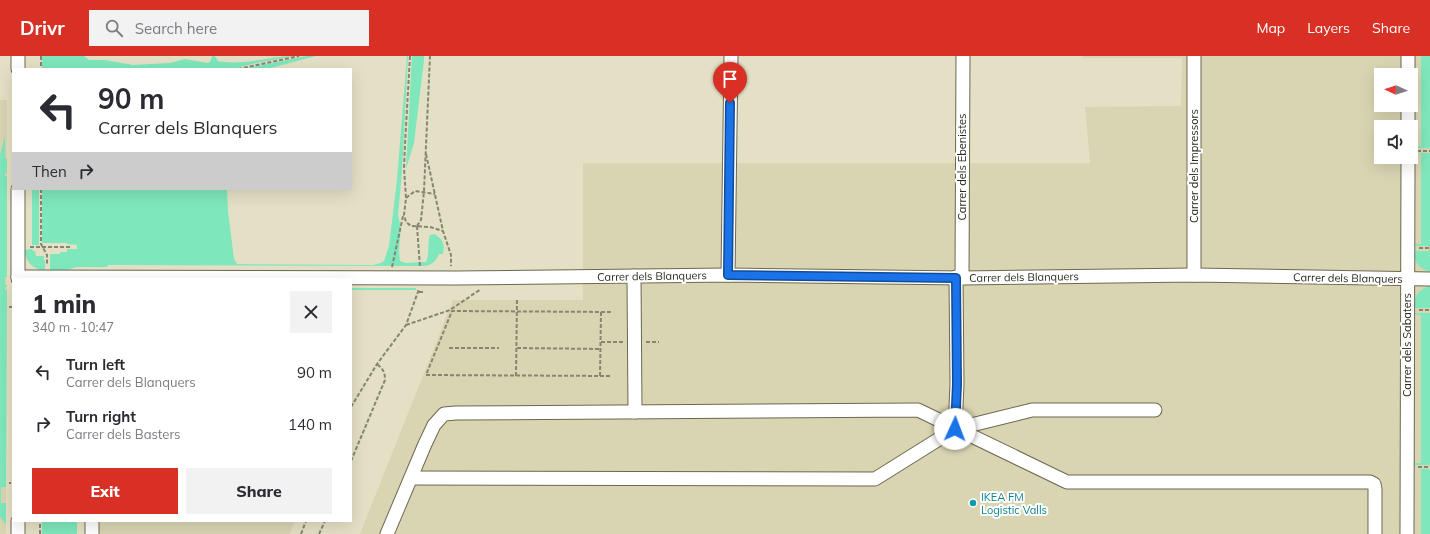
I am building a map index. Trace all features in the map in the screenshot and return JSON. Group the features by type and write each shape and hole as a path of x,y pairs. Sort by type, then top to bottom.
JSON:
{"street":[{"path":"18,56 18,68"},
{"path":"728,275 731,56"},
{"name":"Carrer dels Ebenistes","path":"955,429 963,56"},
{"name":"Carrer dels Impressors","path":"1194,56 1194,275"},
{"path":"1408,56 1408,68"},
{"name":"Carrer dels Sabaters","path":"1407,534 1408,279 1411,164"},
{"path":"18,190 18,278"},
{"name":"Carrer dels Blanquers","path":"18,278 491,278 728,275 959,278 1194,275 1430,279"},
{"path":"634,276 635,412"},
{"path":"388,534 434,424 444,414 918,410 1067,482 1370,482 1374,484 1375,489 1375,534"},
{"path":"411,478 875,479 955,429 1032,410 1155,410"},
{"path":"18,522 18,534"},
{"path":"92,522 92,534"}],"path":[{"path":"41,56 41,68"},
{"path":"243,68 299,56"},
{"path":"392,266 404,215 406,198 404,168 410,56"},
{"path":"420,266 417,226 421,220 424,191 430,56"},
{"path":"1418,153 1430,150"},
{"path":"426,151 443,232 451,255 451,278"},
{"path":"41,190 41,244 47,255 48,270"},
{"path":"406,198 415,191 424,191 435,194"},
{"path":"404,215 406,222 411,226 430,227 443,232"},
{"path":"24,247 72,247"},
{"path":"1413,248 1430,248"},
{"path":"406,325 450,310 480,290 491,278"},
{"path":"352,405 377,364 406,325 419,292 423,292"},
{"path":"516,376 517,300"},
{"path":"1413,310 1430,310"},
{"path":"610,376 426,375 452,311 612,312"},
{"path":"600,376 602,312"},
{"path":"601,342 627,342"},
{"path":"649,342 659,342"},
{"path":"449,348 500,348"},
{"path":"517,348 601,349"},
{"path":"352,459 385,380 383,369 377,364"},
{"path":"1413,467 1430,467"},
{"path":"40,522 40,534"},
{"path":"301,534 306,522"},
{"path":"319,534 325,522"}],"shaded area":[{"path":"1083,56 1430,56 1430,534 360,534 453,300 583,300 583,163 1090,163 1085,107 1181,106 1182,58 1083,58"},
{"path":"0,100 7,100 6,534 0,534"},
{"path":"98,522 295,522 290,534 98,534"}],"green space":[{"path":"42,56 84,56 89,60 105,60 133,65 170,63 185,59 208,63 210,62 212,56 215,56 218,61 246,62 294,56 236,68 42,68"},
{"path":"306,56 316,56 271,68 248,68"},
{"path":"408,56 402,171 398,215 401,228 399,250 400,261 406,263 426,262 430,235 434,234 441,240 444,251 443,254 439,254 435,261 431,264 426,266 108,265 107,267 77,267 66,270 50,271 50,254 67,252 67,249 77,249 77,245 67,243 42,243 42,190 227,190 234,259 237,264 373,265 384,261 389,246 397,180"},
{"path":"412,56 424,56 424,60 414,143 406,169"},
{"path":"1421,56 1430,56 1430,148 1418,148 1418,146 1421,146"},
{"path":"5,136 5,158 7,159 7,173 5,173 5,176 7,176 7,277 5,277 5,285 7,285 7,287 5,287 5,290 7,290 6,487 1,487 1,503 6,503 6,524 0,517 0,155"},
{"path":"1421,153 1430,153 1430,246 1413,246 1413,244 1421,244"},
{"path":"32,190 39,190 39,245 32,245"},
{"path":"32,249 35,251 36,256 44,256 45,270 37,269 28,262 24,250"},
{"path":"1413,251 1430,251 1430,272 1420,267"},
{"path":"1430,286 1430,308 1413,308 1414,300 1417,294 1422,289"},
{"path":"352,288 416,288 416,290 352,290"},
{"path":"1413,313 1430,313 1430,465 1413,465 1413,463 1421,463 1421,315"},
{"path":"1421,469 1430,469 1430,534 1421,534"},
{"path":"42,522 77,522 77,534 42,534"}],"place":[{"name":"IKEA FM Logistic Valls","path":"973,503"}],"route":[{"path":"730,103 728,275 956,278 957,384 955,429"}]}
